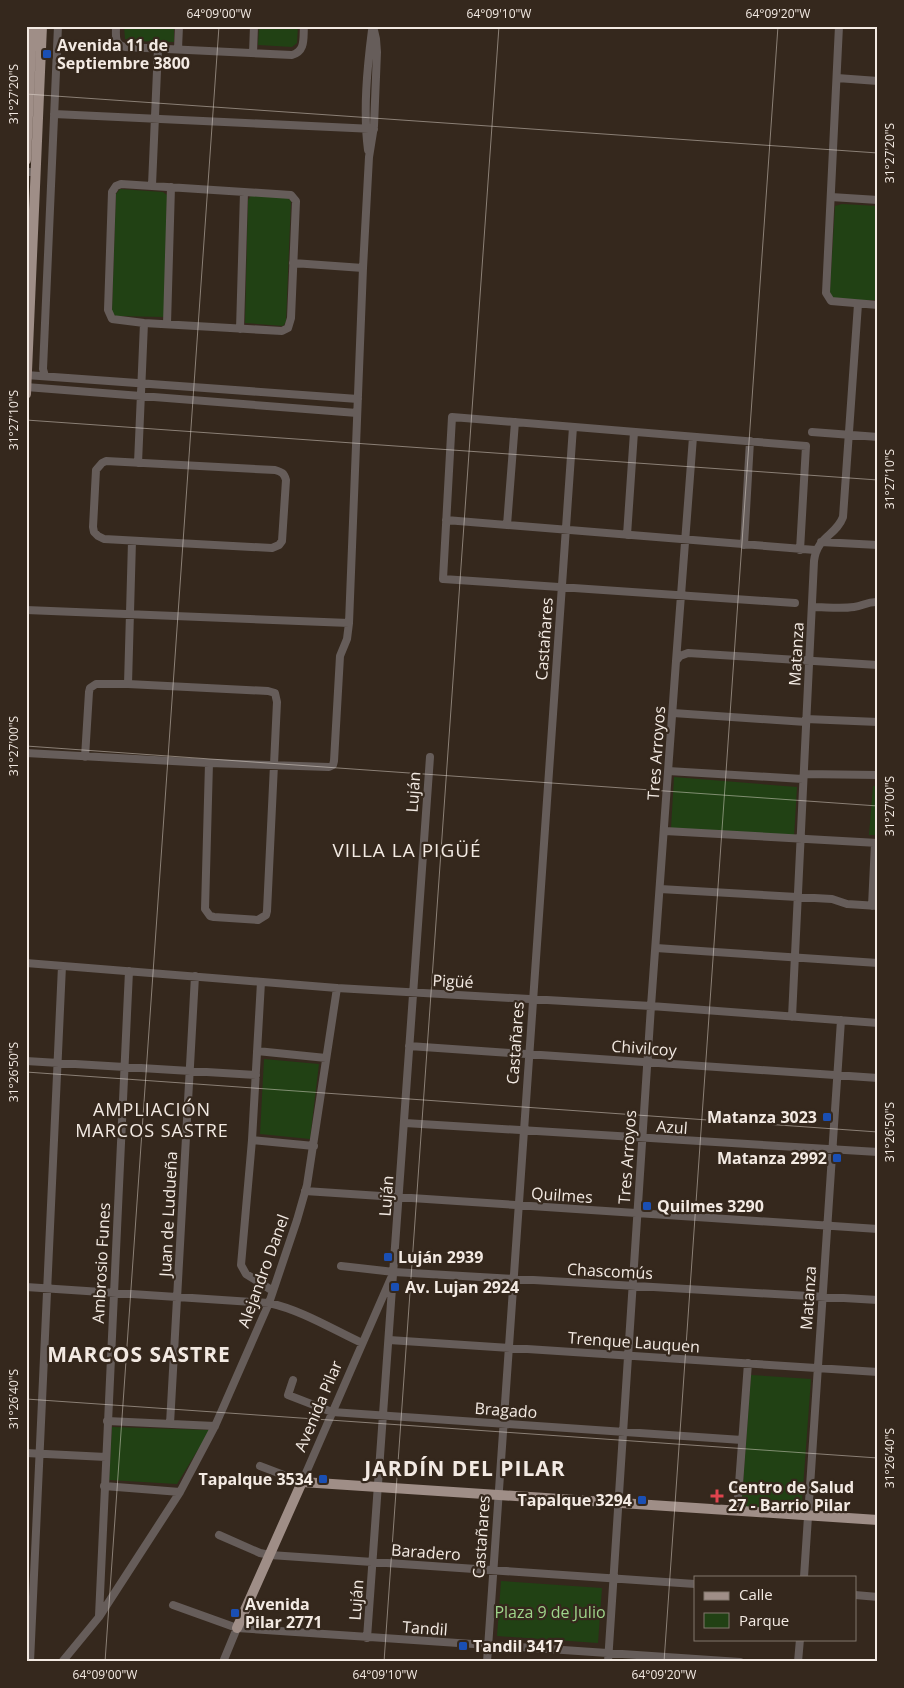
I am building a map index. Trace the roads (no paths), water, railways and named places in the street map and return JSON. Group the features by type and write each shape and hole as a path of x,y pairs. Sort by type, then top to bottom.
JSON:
{"main road":[{"path":"26,160 32,26"},
{"path":"26,394 31,172 42,26"},
{"path":"302,1482 878,1520"},
{"name":"Avenida Pilar","path":"238,1628 302,1482"}],"street":[{"path":"45,376 43,369 58,26"},
{"path":"116,26 116,38 119,45 125,47 292,55 302,50 304,26"},
{"path":"178,26 178,49"},
{"path":"253,53 254,26"},
{"path":"26,753 209,764 324,768 332,765 334,761 340,656 347,638 349,623 363,268 370,129 377,52 373,26"},
{"path":"839,26 826,293 831,301 878,305"},
{"path":"152,185 158,48"},
{"path":"837,78 878,81"},
{"path":"54,114 370,129"},
{"path":"121,184 171,187 285,193 294,198 296,201 291,318 288,328 282,331 144,323 116,320 109,315 112,192 116,186 121,184"},
{"path":"167,324 171,187"},
{"path":"240,329 244,192"},
{"path":"831,197 878,200"},
{"path":"293,263 363,268"},
{"path":"446,520 815,550 841,523 843,517 858,304"},
{"path":"138,462 144,323"},
{"path":"27,375 358,399"},
{"path":"26,387 357,413"},
{"path":"795,603 443,580 452,417 806,446 800,550"},
{"path":"507,526 515,422"},
{"name":"Castañares","path":"487,1662 573,427"},
{"path":"627,535 634,432"},
{"path":"812,432 878,437"},
{"name":"Tres Arroyos","path":"609,1658 647,1062 678,659 692,437"},
{"path":"744,545 750,441"},
{"path":"106,461 275,470 281,471 285,475 283,538 279,545 272,548 132,541 104,539 94,532 96,470 106,461"},
{"path":"128,684 132,541"},
{"path":"821,542 878,545"},
{"name":"Matanza","path":"792,1017 815,550"},
{"path":"812,606 851,607 867,602 878,602"},
{"path":"26,610 349,623"},
{"path":"678,659 688,653 878,665"},
{"path":"85,757 90,688 96,684 268,691 275,694 277,702 267,911 266,915 258,920 214,917 210,916 205,909 209,764"},
{"path":"673,713 806,721 878,722"},
{"name":"Luján","path":"367,1638 430,756"},
{"path":"668,771 804,776 878,775"},
{"path":"660,889 832,899 848,904 875,906 876,843 665,831"},
{"path":"656,948 878,963"},
{"name":"Pigüé","path":"26,962 337,988 651,1006 878,1023"},
{"path":"30,1662 62,966"},
{"name":"Ambrosio Funes","path":"99,1617 129,971"},
{"name":"Juan de Ludueña","path":"170,1424 195,976"},
{"path":"261,982 252,1140 241,1265 246,1274 273,1292"},
{"name":"Alejandro Danel","path":"62,1662 99,1617 180,1492 215,1426 269,1303 305,1191 314,1146 337,988"},
{"name":"Matanza","path":"804,1576 841,1020"},
{"name":"Chivilcoy","path":"409,1046 878,1078"},
{"path":"257,1051 326,1058"},
{"path":"26,1061 256,1075"},
{"name":"Azul","path":"405,1123 878,1152"},
{"path":"252,1140 314,1146"},
{"name":"Quilmes","path":"305,1191 878,1229"},
{"name":"Chascomús","path":"341,1266 394,1272 878,1300"},
{"name":"Avenida Pilar","path":"302,1482 394,1272"},
{"path":"26,1287 269,1303 300,1314 362,1343"},
{"name":"Trenque Lauquen","path":"389,1340 878,1372"},
{"path":"737,1511 748,1363"},
{"name":"Bragado","path":"293,1380 288,1395 332,1412 742,1440"},
{"path":"107,1421 215,1426"},
{"path":"26,1453 106,1457"},
{"path":"260,1466 302,1482"},
{"path":"104,1486 180,1492"},
{"path":"878,1514 878,1520"},
{"name":"Baradero","path":"219,1535 260,1553 270,1555 694,1584"},
{"path":"856,1595 878,1597"},
{"name":"Tandil","path":"173,1605 238,1628 488,1646 609,1658 740,1662"},
{"name":"Avenida Pilar","path":"223,1662 238,1628"},
{"path":"798,1662 800,1640"}],"place":[{"name":"Avenida 11 de Septiembre 3800","path":"47,54"},
{"name":"Matanza 3023","path":"827,1117"},
{"name":"Matanza 2992","path":"837,1158"},
{"name":"Quilmes 3290","path":"647,1206"},
{"name":"Luján 2939","path":"388,1257"},
{"name":"Av. Lujan 2924","path":"395,1287"},
{"name":"Tapalque 3534","path":"323,1479"},
{"name":"Centro de Salud 27 - Barrio Pilar","path":"717,1496"},
{"name":"Tapalque 3294","path":"642,1500"},
{"name":"Avenida Pilar 2771","path":"235,1613"},
{"name":"Tandil 3417","path":"463,1646"}],"district":[{"name":"VILLA LA PIGÜÉ","path":"407,850"},
{"name":"AMPLIACIÓN MARCOS SASTRE","path":"152,1120"},
{"name":"MARCOS SASTRE","path":"139,1355"},
{"name":"JARDÍN DEL PILAR","path":"465,1469"}],"park label":[{"name":"Plaza 9 de Julio","path":"550,1612"}]}
